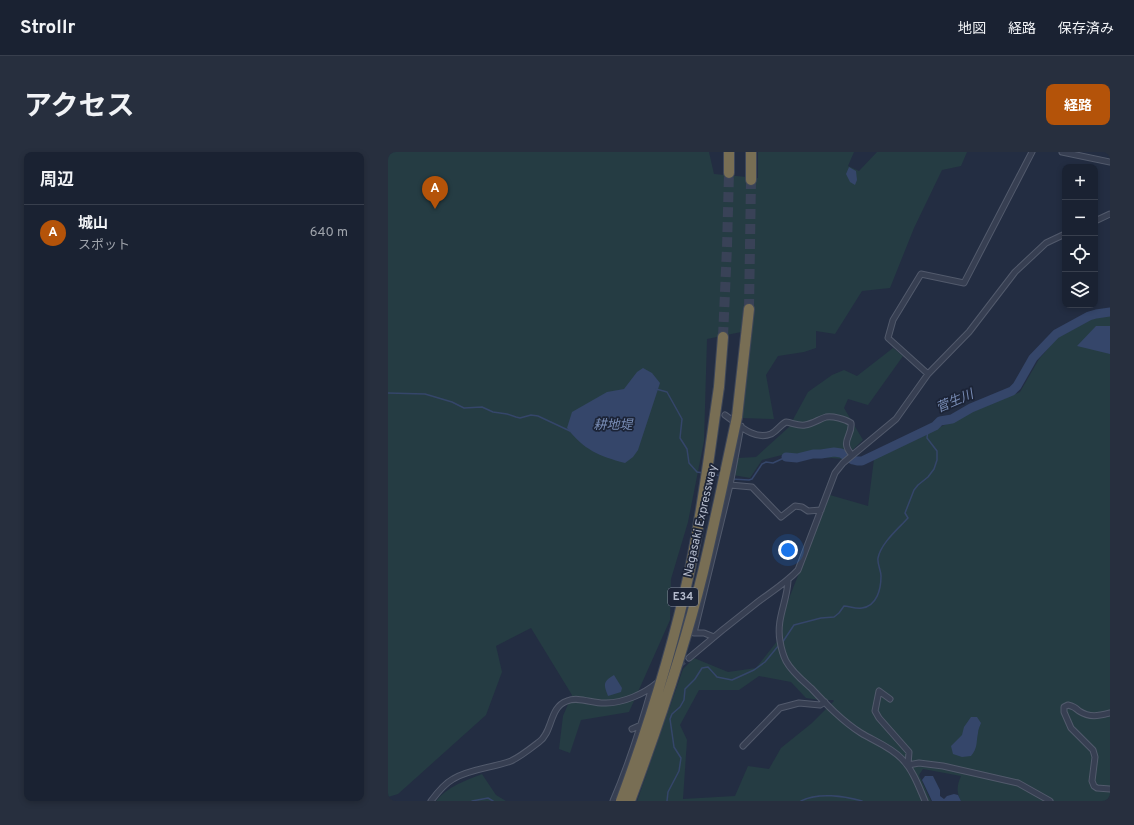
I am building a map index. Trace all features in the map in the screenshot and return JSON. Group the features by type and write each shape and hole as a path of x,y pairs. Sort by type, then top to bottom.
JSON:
{"highway":[{"path":"729,152 729,173"},
{"path":"751,152 751,180"},
{"name":"Nagasaki Expressway","path":"630,801 652,742 688,626 739,422 749,309"},
{"name":"Nagasaki Expressway","path":"621,801 643,740 676,629 694,546 704,487 719,387 723,337"}],"street":[{"path":"928,374 888,338 893,320 922,274 964,283 1032,152"},
{"path":"1062,152 1110,162"},
{"path":"1098,220 1110,214"},
{"path":"688,658 779,586 788,581 798,570 835,473 842,463 896,419 928,374 969,332 1020,266 1046,243 1062,235"},
{"path":"725,415 739,422 751,433 759,436 766,436 772,433 786,422 805,425 830,417 848,420 851,423 851,426 846,444 847,449 852,455"},
{"path":"714,637 704,633 694,633 730,485 739,422"},
{"path":"730,485 752,487 781,517 795,506 802,507 808,511 821,510"},
{"path":"788,581 788,593 779,628 780,640 786,662 794,672 852,727 892,750 908,765 926,801"},
{"path":"431,801 446,784 453,779 463,774 490,768 512,760 540,741 550,727 554,713 560,704 575,699 606,703 629,699 654,685 627,768 613,801"},
{"path":"890,699 879,691 875,711 879,718 909,752 908,765"},
{"path":"743,746 780,708 799,703 820,705 825,702"},
{"path":"1110,713 1089,716 1073,706 1068,705 1064,707 1064,712 1071,728 1093,750 1095,756 1092,781 1094,786 1097,788 1110,789"},
{"path":"632,729 641,725"},
{"path":"908,765 919,763 943,766 1018,783 1050,801"}],"shaded area":[{"path":"388,152 709,152 714,174 758,178 758,152 854,152 848,166 859,171 877,152 967,152 961,166 942,170 914,228 890,288 862,291 835,334 816,331 816,348 804,352 778,356 766,375 774,419 741,418 751,330 707,339 704,441 688,522 671,579 670,620 629,712 581,720 570,753 559,749 563,716 572,695 531,628 496,646 502,672 486,715 398,794 388,797"},
{"path":"1110,315 1110,801 961,801 958,795 958,788 961,776 923,769 919,775 931,801 637,801 683,669 694,658 728,672 756,668 782,635 784,611 830,495 868,506 874,459 969,413 1020,392 1039,359 1057,338 1096,317","holes":["759,676 791,682 806,698 834,701 812,723 781,748 769,769 748,766 735,796 683,799 687,740 680,725 699,690 739,690"]},
{"path":"893,348 903,356 868,405 848,399 844,408 863,440 843,459 786,454 762,460 750,478 733,475 738,458 756,457 789,427 808,392 832,375 844,370 857,376"},
{"path":"482,774 496,795 506,801 436,801 451,788"}],"water":[{"path":"849,167 856,171 857,180 855,185 850,182 846,174"},
{"path":"1096,326 1110,326 1110,354 1077,346"},
{"name":"耕地堤","path":"643,368 652,373 660,383 638,450 633,457 625,463 607,458 586,447 573,436 567,428 572,412 607,392 624,389 637,372"},
{"path":"614,675 622,688 621,692 608,696 605,684 607,680"},
{"path":"971,717 977,717 981,723 978,730 975,750 971,756 962,757 953,754 951,746 962,735 964,727"},
{"path":"925,776 933,776 940,790 940,796 944,799 947,796 954,794 958,795 961,801 932,801 922,780"}],"waterway":[{"name":"菅生川","path":"786,457 797,458 813,454 834,452 841,453 853,460 862,461 935,426 940,421 952,419 971,408 1012,391 1017,386 1033,358 1056,334 1089,316 1110,312"},
{"path":"656,389 667,392 682,419 680,438 687,449 689,463 697,472 703,473"},
{"path":"388,393 425,394 452,402 464,408 482,407 493,412 520,418 531,415 538,416 570,431"},
{"path":"782,643 794,625 821,618 834,617 844,606 857,608 867,607 875,600 881,581 878,560 880,552 890,536 908,518 905,513 914,490 928,477 934,469 937,460 937,451 927,438 928,429"},
{"path":"732,479 752,479 762,464 766,462 773,463 786,457"},
{"path":"711,474 721,476"},
{"path":"667,801 668,792 679,771 681,758 674,747 670,719 672,714 680,707 684,700 685,689 695,679 702,668 708,667 717,677 732,680 754,670 765,662 779,645"},
{"path":"801,801 815,796 840,796 862,801"},
{"path":"472,801 488,798 493,801"}],"tunnel":[{"path":"723,337 729,173"},
{"path":"749,309 751,180"},
{"path":"663,679 689,658"}],"place":[{"name":"城山","path":"435,209"}]}
